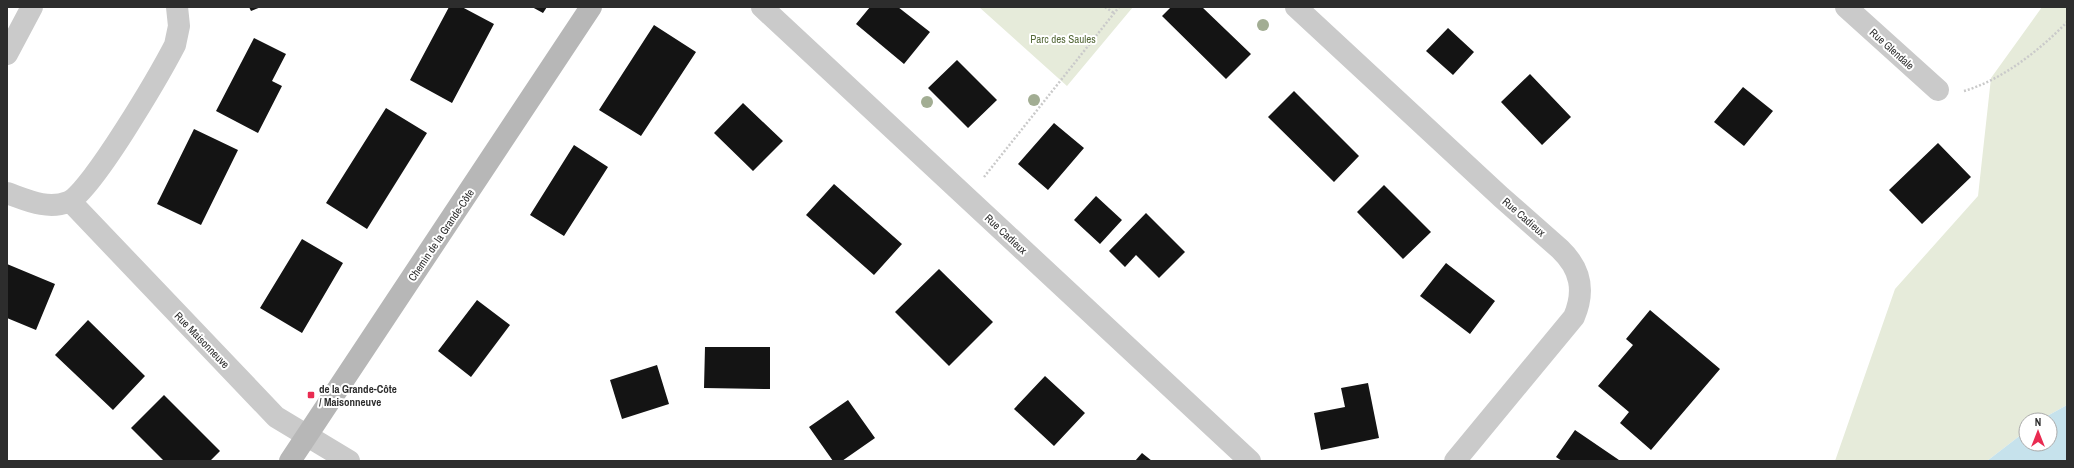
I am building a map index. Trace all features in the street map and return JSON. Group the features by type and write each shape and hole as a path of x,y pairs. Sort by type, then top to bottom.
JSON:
{"main road":[{"name":"Chemin de la Grande-Côte","path":"290,461 591,7"}],"street":[{"path":"7,54 32,7"},
{"path":"7,193 54,206 70,202 94,176 171,53 179,31 177,7"},
{"name":"Rue Cadieux","path":"762,7 1250,461"},
{"name":"Rue Cadieux","path":"1296,7 1496,192 1569,257 1578,273 1581,291 1574,317 1455,461"},
{"name":"Rue Glendale","path":"1846,7 1938,90"},
{"name":"Rue Maisonneuve","path":"70,202 276,417 349,461"}],"path":[{"path":"1106,7 1114,13"},
{"path":"981,182 1119,7"},
{"path":"1938,90 1959,92 1976,87 2028,56 2052,38 2067,22"}],"green space":[{"name":"Parc des Saules","path":"979,7 1133,7 1067,86"},
{"path":"2042,7 2067,7 2067,405 2054,412 2018,412 2018,437 1987,461 1835,461 1895,289 1978,196 1991,78"}],"water":[{"path":"2067,405 2067,461 1987,461 2018,437 2018,452 2058,452 2058,412 2054,412"}],"building":[{"path":"249,7 261,7 251,11"},
{"path":"449,7 462,7 494,24 452,103 410,80"},
{"path":"532,7 547,7 543,13"},
{"path":"870,7 898,7 930,32 904,64 856,24"},
{"path":"1171,7 1202,7 1251,54 1226,79 1162,16"},
{"path":"654,25 696,52 641,136 599,110"},
{"path":"1448,28 1474,52 1453,75 1426,51"},
{"path":"254,38 286,54 272,81 282,86 258,133 216,111"},
{"path":"957,60 997,100 968,128 928,88"},
{"path":"1530,74 1571,117 1542,145 1501,102"},
{"path":"1743,87 1773,111 1744,146 1714,122"},
{"path":"1294,91 1359,156 1334,182 1268,117"},
{"path":"743,103 783,141 753,171 714,133"},
{"path":"386,108 427,133 367,229 326,203"},
{"path":"1054,123 1084,148 1048,190 1018,164"},
{"path":"194,129 238,150 201,225 157,204"},
{"path":"1938,143 1971,177 1922,224 1889,190"},
{"path":"574,145 608,167 564,236 530,215"},
{"path":"834,184 902,244 874,275 806,215"},
{"path":"1384,185 1431,232 1403,259 1357,212"},
{"path":"1096,196 1122,220 1100,244 1074,220"},
{"path":"1146,213 1185,252 1159,278 1136,255 1125,267 1109,251"},
{"path":"302,239 343,263 302,333 260,308"},
{"path":"1446,263 1495,301 1470,334 1420,296"},
{"path":"7,264 55,284 36,330 7,318"},
{"path":"939,269 993,322 949,366 895,312"},
{"path":"477,300 510,325 471,377 438,351"},
{"path":"1650,310 1720,369 1651,450 1620,423 1629,412 1598,386 1633,345 1626,339"},
{"path":"88,320 145,376 113,410 55,355"},
{"path":"705,347 770,347 770,389 704,388"},
{"path":"657,365 669,404 622,419 610,380"},
{"path":"1045,376 1085,413 1054,446 1014,409"},
{"path":"1368,383 1379,438 1321,450 1314,413 1345,407 1341,388"},
{"path":"164,395 220,451 210,461 164,461 131,428"},
{"path":"848,400 875,438 842,461 833,461 809,427"},
{"path":"1575,430 1619,460 1562,461 1556,457"},
{"path":"1142,453 1152,461 1135,461"}],"place":[{"name":"de la Grande-Côte / Maisonneuve","path":"311,395"}]}
